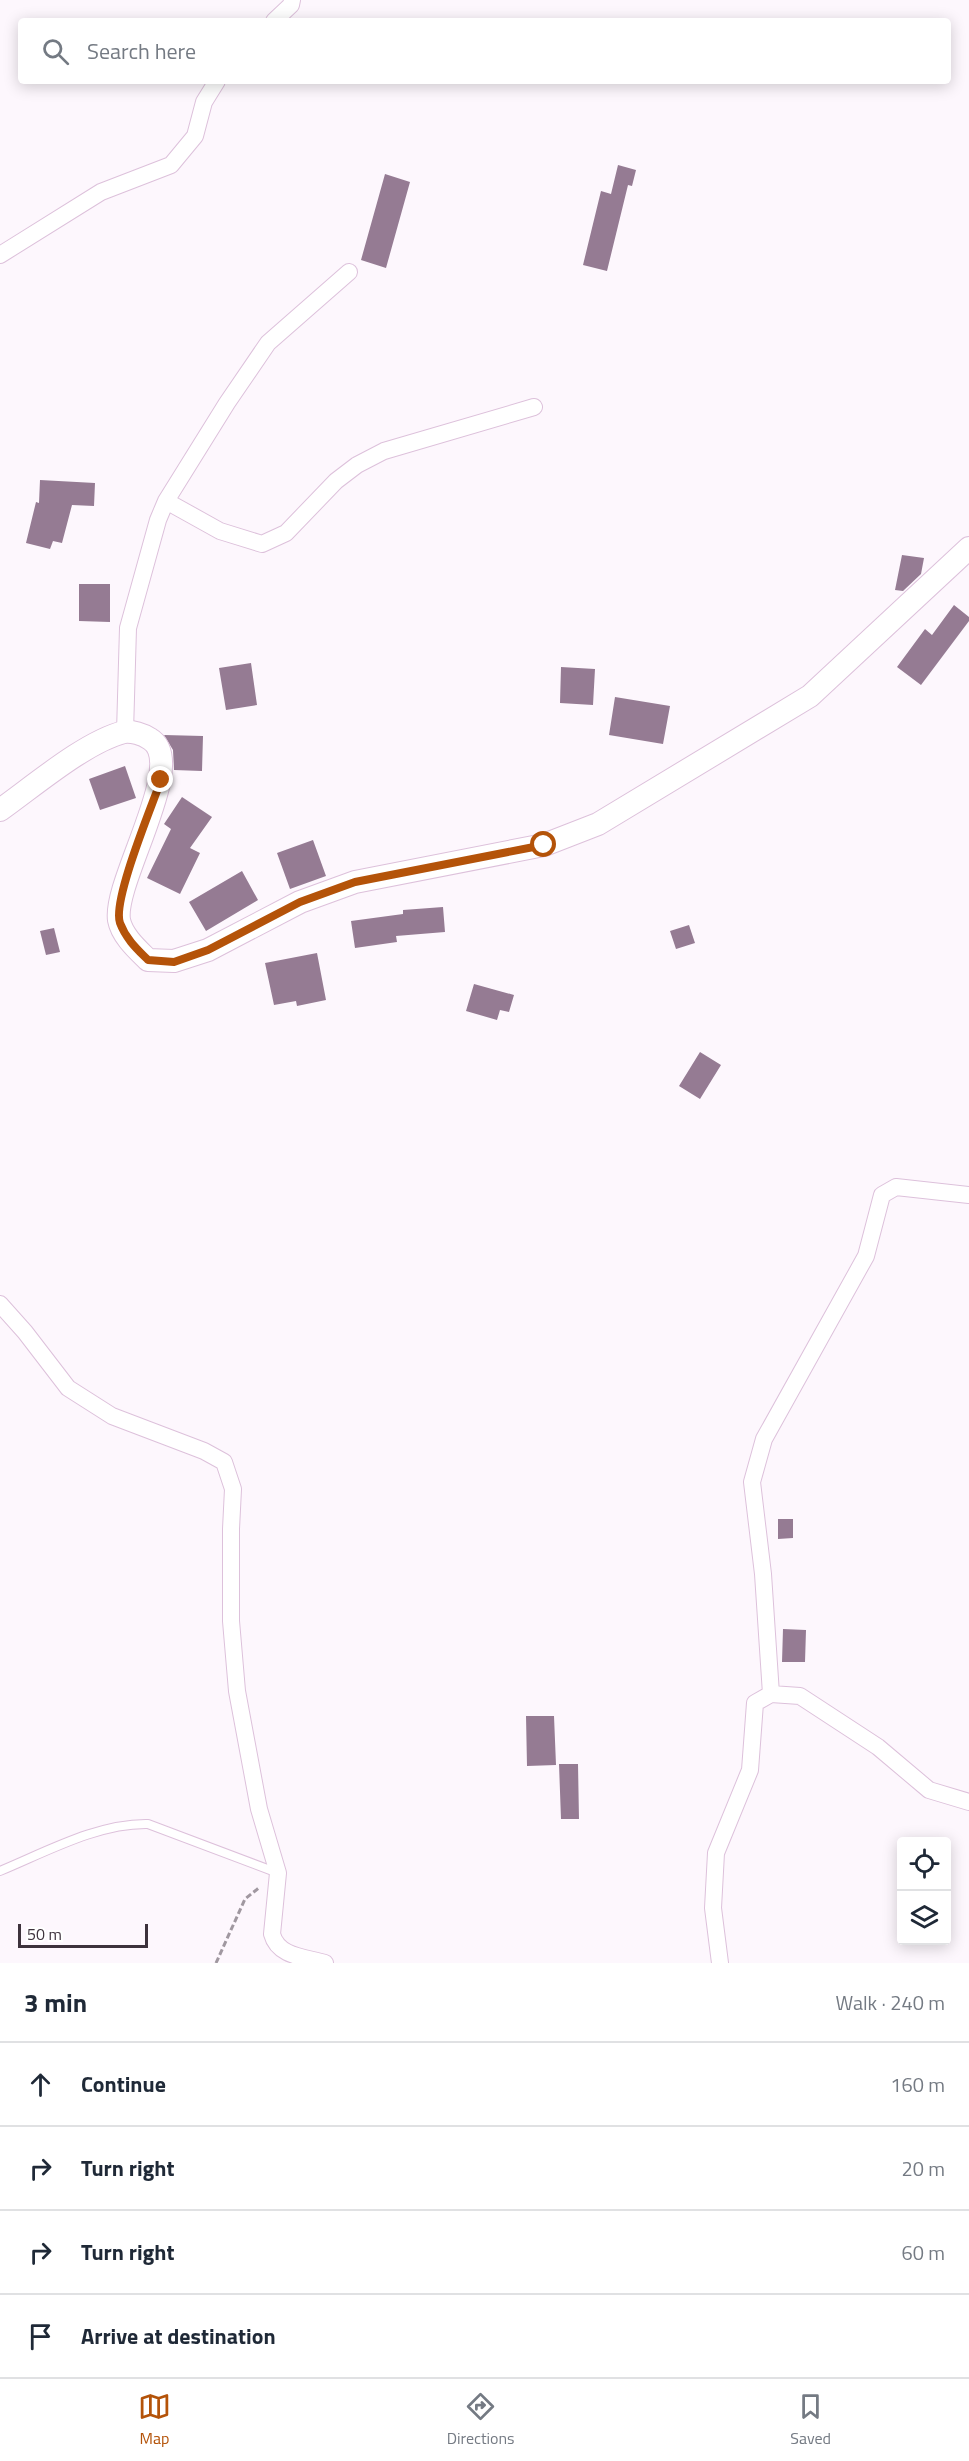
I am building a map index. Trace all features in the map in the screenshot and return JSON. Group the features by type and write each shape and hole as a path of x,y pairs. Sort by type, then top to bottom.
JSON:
{"main road":[{"path":"0,810 87,749 125,732 143,735 154,741 160,755 161,780 121,896 119,921 131,943 148,960 174,962 208,950 300,902 355,882 544,845 598,824 810,696 969,548"}],"street":[{"path":"277,18 291,5 292,0"},
{"path":"0,255 101,192 171,165 195,136 204,102 215,84"},
{"path":"125,732 128,628 158,520 166,501 227,403 268,343 349,272"},
{"path":"166,501 220,531 262,544 286,533 336,481 357,465 384,451 534,407"},
{"path":"771,1694 752,1482 764,1439 866,1256 882,1195 896,1187 969,1195"},
{"path":"0,1304 26,1332 68,1388 112,1416 204,1450 225,1462 233,1489 231,1621 237,1691 259,1809 278,1873 272,1934 275,1944 283,1951 326,1963"},
{"path":"720,1963 713,1908 716,1853 750,1770 755,1703 771,1694 800,1696 878,1747 929,1790 969,1802"}],"lane":[{"path":"0,1871 108,1828 128,1824 148,1824 278,1873"}],"path":[{"path":"216,1963 246,1899 278,1873"}],"building":[{"path":"618,165 636,170 632,186 628,185 607,271 583,265 601,191 611,194"},
{"path":"385,174 410,182 386,268 361,260"},
{"path":"40,480 95,483 94,506 72,505 62,543 53,541 50,549 26,543 36,502 39,503"},
{"path":"902,555 924,558 921,574 903,591 895,590"},
{"path":"79,584 110,584 110,622 79,621"},
{"path":"954,605 969,617 969,621 921,685 897,667 925,629 932,635"},
{"path":"251,663 257,705 226,710 219,668"},
{"path":"561,667 595,669 593,705 560,703"},
{"path":"615,697 670,706 663,744 609,735"},
{"path":"164,735 203,736 202,771 174,770 173,750"},
{"path":"125,766 136,798 100,810 89,779"},
{"path":"182,797 212,817 190,848 200,853 180,894 147,878 171,829 164,824"},
{"path":"313,840 326,876 290,889 277,853"},
{"path":"242,871 258,900 206,931 189,902"},
{"path":"443,907 445,932 396,936 397,942 355,948 351,921 403,914 403,910"},
{"path":"689,925 695,943 676,949 670,931"},
{"path":"54,928 60,952 46,955 40,931"},
{"path":"317,953 326,1000 297,1006 296,1001 274,1005 265,963"},
{"path":"474,984 514,995 509,1012 500,1010 497,1020 466,1011"},
{"path":"700,1052 721,1065 700,1099 679,1086"},
{"path":"778,1519 793,1519 793,1538 778,1539"},
{"path":"783,1629 806,1630 805,1662 782,1662"},
{"path":"526,1716 554,1716 556,1765 527,1766"},
{"path":"559,1764 578,1764 579,1819 561,1819"}],"route":[{"path":"161,780 121,896 119,921 131,943 148,960 174,962 208,950 300,902 355,882 544,845"}]}
